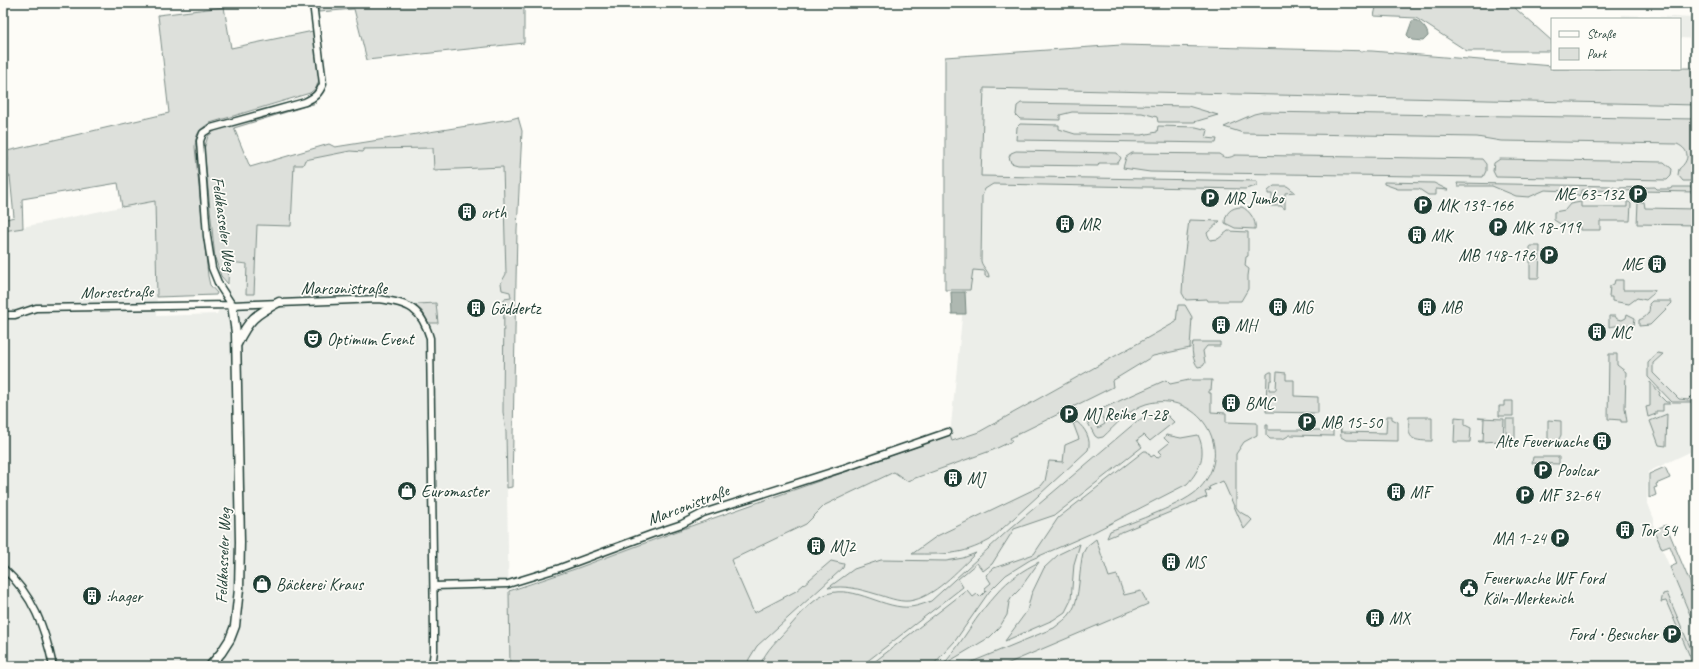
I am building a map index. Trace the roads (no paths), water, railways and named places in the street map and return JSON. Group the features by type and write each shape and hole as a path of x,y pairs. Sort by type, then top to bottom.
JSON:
{"street":[{"name":"Feldkasseler Weg","path":"215,665 230,639 235,626 239,589 240,542 236,344 232,305 219,285 212,268 207,236 200,141 203,133 211,128 305,102 320,92 323,84 313,3"},
{"name":"Marconistraße","path":"232,305 279,302 379,300 399,302 414,310 425,322 430,338 434,586 434,651 432,666"},
{"path":"236,344 247,324 253,317 279,302"},
{"name":"Morsestraße","path":"3,315 14,315 36,308 232,305"},
{"name":"Marconistraße","path":"434,586 508,584 560,568 652,534 667,530 703,513 844,468 948,432"},
{"path":"3,568 25,594 39,616 45,632 53,666"}],"place":[{"name":"ME 63-132","path":"1638,194"},
{"name":"MR Jumbo","path":"1210,198"},
{"name":"MK 139-166","path":"1423,205"},
{"name":"orth","path":"467,212"},
{"name":"MR","path":"1065,224"},
{"name":"MK 18-119","path":"1498,227"},
{"name":"MK","path":"1417,235"},
{"name":"MB 148-176","path":"1549,255"},
{"name":"ME","path":"1657,264"},
{"name":"MG","path":"1278,307"},
{"name":"MB","path":"1427,307"},
{"name":"Göddertz","path":"476,308"},
{"name":"MH","path":"1221,325"},
{"name":"MC","path":"1597,332"},
{"name":"Optimum Event","path":"313,339"},
{"name":"BMC","path":"1231,403"},
{"name":"MJ Reihe 1-28","path":"1069,414"},
{"name":"MB 15-50","path":"1307,422"},
{"name":"Alte Feuerwache","path":"1602,441"},
{"name":"Poolcar","path":"1543,470"},
{"name":"MJ","path":"953,478"},
{"name":"Euromaster","path":"407,491"},
{"name":"MF","path":"1396,492"},
{"name":"MF 32-64","path":"1525,495"},
{"name":"Tor 54","path":"1625,530"},
{"name":"MA 1-24","path":"1560,538"},
{"name":"MJ2","path":"816,546"},
{"name":"MS","path":"1171,562"},
{"name":"Bäckerei Kraus","path":"262,584"},
{"name":"Feuerwache WF Ford Köln-Merkenich","path":"1469,588"},
{"name":":hager","path":"92,596"},
{"name":"MX","path":"1375,618"},
{"name":"Ford • Besucher","path":"1672,634"}]}
